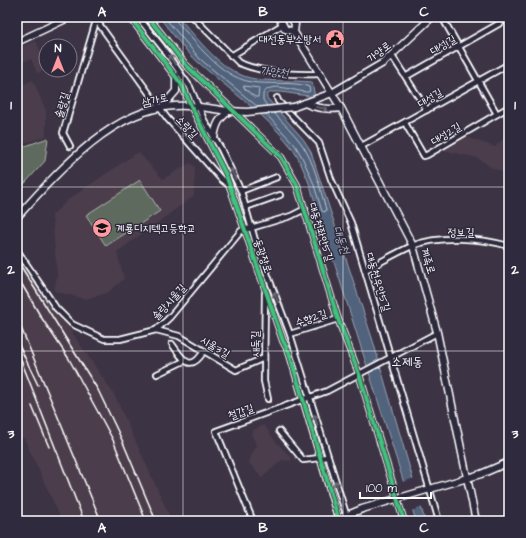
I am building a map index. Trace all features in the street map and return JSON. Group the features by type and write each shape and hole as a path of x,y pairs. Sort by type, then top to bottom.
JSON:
{"main road":[{"path":"17,42 70,17"},
{"path":"278,17 282,25"},
{"name":"계족로","path":"291,17 295,24 294,32"},
{"name":"가양로","path":"332,93 368,73 392,56 432,17"},
{"name":"계족로","path":"282,25 294,32 341,108 413,246 437,334 466,479 476,521"},
{"path":"161,108 176,91 176,76"},
{"name":"삼가로","path":"18,216 45,186 79,153 122,123 140,113 174,106 191,106 247,112 294,107 332,93"},
{"path":"305,103 314,107 322,107 330,110 341,108"},
{"path":"214,138 216,125 220,118 229,111"},
{"path":"337,521 398,499 466,479 509,462"}],"street":[{"name":"동광장로","path":"130,17 182,85 231,187 288,352 321,459 337,521"},
{"name":"동광장로","path":"138,17 177,67 190,87 198,107 242,191 252,228 290,334 347,518"},
{"name":"대동천좌안5길","path":"148,17 185,64 281,157 297,185 338,319 361,374 404,521"},
{"path":"193,17 230,56 239,63 248,67 272,72 319,74"},
{"path":"442,17 497,114"},
{"name":"대성1길","path":"407,76 509,18"},
{"name":"소랑길","path":"95,19 167,118 221,179 231,187"},
{"name":"솔랑길","path":"70,146 63,133 95,19"},
{"path":"230,56 282,25"},
{"path":"392,56 407,76 427,110"},
{"name":"대성길","path":"360,147 509,64"},
{"name":"대동천우안5길","path":"277,98 278,101 319,144 351,223 389,359 439,521"},
{"name":"대성2길","path":"405,123 424,156 509,107"},
{"path":"242,191 277,177"},
{"path":"246,207 280,195"},
{"name":"솔랑시울길","path":"18,251 56,308 72,324 104,339 120,339 156,330 170,317 241,231 291,216 305,209"},
{"name":"정보길","path":"365,270 413,246 432,242 464,239 509,246"},
{"name":"새둑길","path":"265,289 264,381 268,399"},
{"name":"수향2길","path":"290,334 338,319"},
{"name":"시울3길","path":"156,330 179,336 236,370 264,358"},
{"path":"389,359 437,334"},
{"path":"172,344 184,361"},
{"path":"157,374 184,361 195,363 204,351"},
{"name":"철갑길","path":"253,521 216,431 328,391 389,359"},
{"path":"279,431 303,460 328,457"}],"shaded area":[{"path":"36,41 38,46 38,73 31,59 17,64 17,49"},
{"path":"17,74 21,85 33,80 46,111 46,136 17,146"},
{"path":"464,136 495,147 505,137 509,136 509,174 492,168 478,158 442,150"},
{"name":"계룡디지텍고등학교","path":"138,152 163,179 190,163 195,167 194,196 117,252 124,279 107,293 85,299 54,291 57,275 52,215 69,199"},
{"path":"17,252 114,394 172,521 62,521 24,438 17,439"},
{"path":"264,425 276,442 292,458 290,461 282,460 262,478 249,463 251,455 257,446 251,434 253,430"}],"green space":[{"path":"48,138 45,161 17,192 17,171 20,170 17,159 17,149"},
{"path":"140,180 160,211 106,246 86,215"}],"water":[{"path":"159,17 178,17 210,53 219,61 239,74 257,79 312,82 315,97 271,92 267,95 267,98 304,140 311,152 373,341 425,521 416,521 309,183 297,156 271,124 194,58"}],"pier":[{"path":"415,478 423,507 411,511 402,482"}],"railway":[{"path":"17,260 98,390 122,440 156,521"},
{"path":"17,276 41,317 69,359 113,440 146,521"},
{"path":"17,318 101,521"},
{"path":"17,341 38,385"},
{"path":"19,355 84,521"},
{"path":"32,406 49,447"}],"cycle path":[{"path":"130,17 182,85 226,175 283,341 289,352 339,521"},
{"path":"148,17 185,64 281,157 297,185 338,319 359,374 404,521"}],"place":[{"name":"대전동부소방서","path":"335,39"},
{"name":"계룡디지텍고등학교","path":"102,228"}],"district":[{"name":"소제동","path":"407,362"}],"water label":[{"name":"가양천","path":"274,72"},
{"name":"대동천","path":"341,240"}]}
